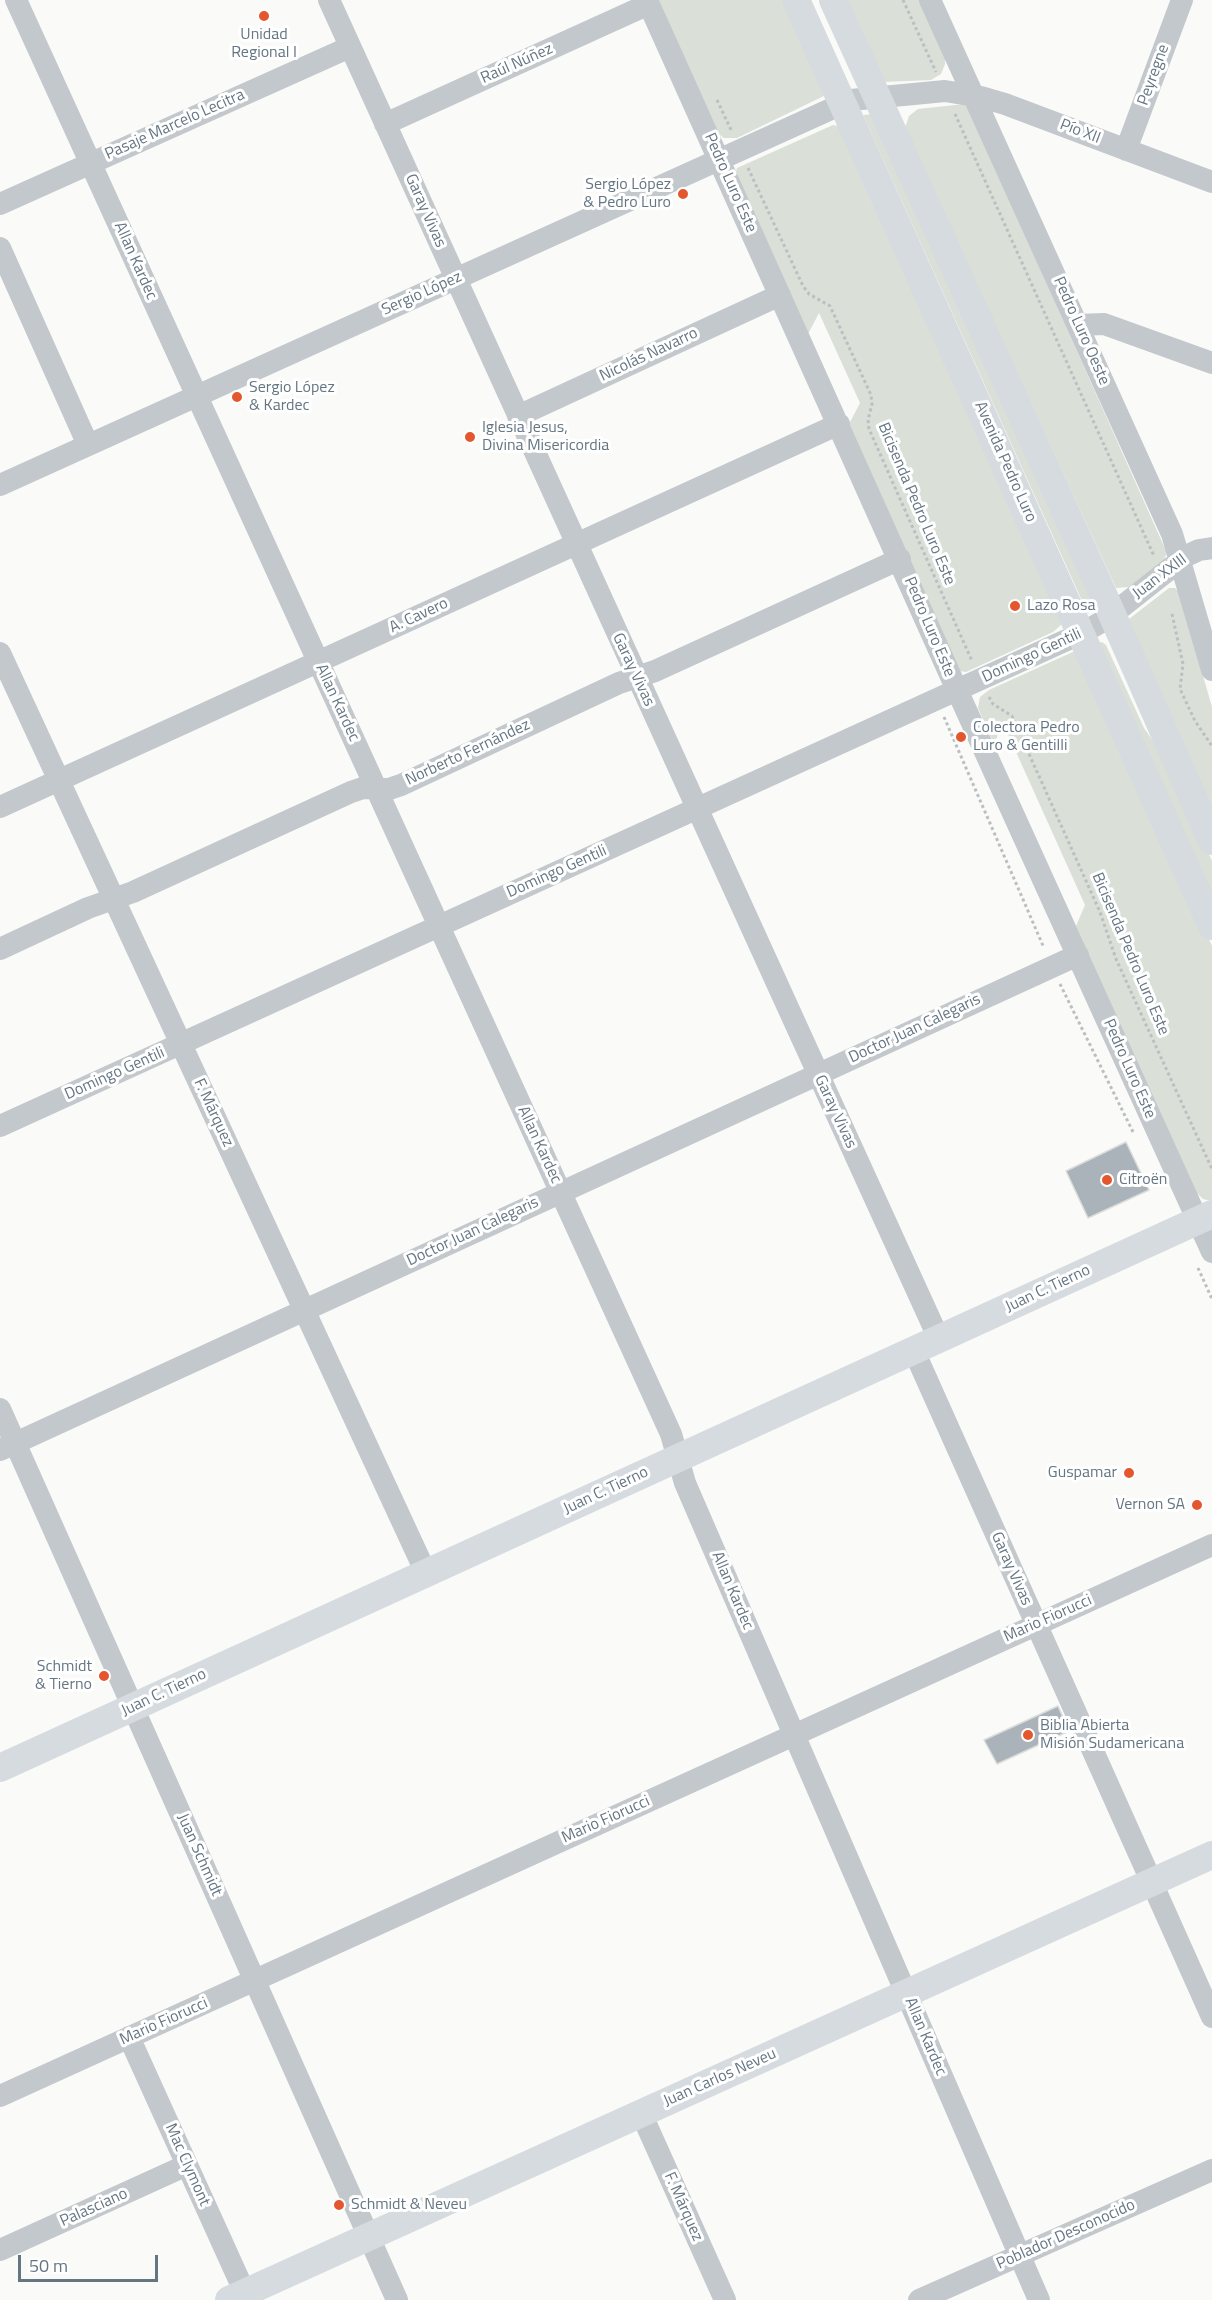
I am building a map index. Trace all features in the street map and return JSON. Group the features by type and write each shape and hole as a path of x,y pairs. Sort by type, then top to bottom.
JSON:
{"main road":[{"name":"Avenida Pedro Luro","path":"796,0 1212,926"},
{"name":"Avenida Pedro Luro","path":"833,0 1212,841"},
{"name":"Juan C. Tierno","path":"0,1768 1197,1221"},
{"name":"Juan Carlos Neveu","path":"237,2296 1212,1855"}],"street":[{"name":"Allan Kardec","path":"16,0 671,1434 685,1483 1039,2300"},
{"name":"Garay Vivas","path":"329,0 818,1074 1036,1625 1212,2017"},
{"name":"Pedro Luro Oeste","path":"930,0 1172,534 1212,670"},
{"name":"Peyregne","path":"1126,150 1182,0"},
{"name":"Raúl Núñez","path":"385,124 648,2"},
{"name":"Pedro Luro Este","path":"648,2 1212,1252"},
{"name":"Pasaje Marcelo Lecitra","path":"0,204 350,47"},
{"path":"945,91 957,81 960,72 959,64"},
{"name":"Pío XII","path":"843,103 877,97 945,91 974,96 1005,104 1212,182"},
{"name":"Sergio López","path":"0,485 843,103"},
{"path":"0,248 88,445"},
{"name":"Nicolás Navarro","path":"518,416 780,295"},
{"path":"1078,325 1104,324 1212,363"},
{"name":"A. Cavero","path":"0,807 839,424"},
{"name":"Juan XXIII","path":"1112,615 1180,560 1199,550 1212,548"},
{"name":"Norberto Fernández","path":"0,949 133,892 351,792 363,788 389,789 401,785 613,686 655,671 900,559"},
{"name":"Domingo Gentili","path":"0,1126 1082,633 1112,615"},
{"name":"F. Márquez","path":"0,653 426,1573"},
{"name":"Doctor Juan Calegaris","path":"8,1446 1078,955"},
{"name":"Juan Schmidt","path":"0,1410 8,1446 133,1707 397,2300"},
{"name":"Mario Fiorucci","path":"0,2096 1212,1545"},
{"name":"Mac Clymont","path":"129,2037 187,2165 237,2296"},
{"name":"F. Márquez","path":"641,2114 725,2300"},
{"name":"Palasciano","path":"0,2250 187,2165"},
{"name":"Poblador Desconocido","path":"919,2300 1212,2170"}],"path":[{"path":"903,0 1158,566"},
{"name":"Bicisenda Pedro Luro Este","path":"746,164 803,286 809,294 830,306 866,384 872,401 868,420 869,429 975,668"},
{"path":"1171,610 1184,664 1180,688 1195,721 1212,746"},
{"name":"Bicisenda Pedro Luro Este","path":"986,691 993,704 1012,716 1100,912 1116,959 1212,1169"},
{"path":"936,700 1051,967 1134,1134"},
{"path":"1197,1221 1212,1299"}],"shaded area":[{"path":"659,0 789,0 828,94 737,138 724,138 717,133"},
{"path":"843,0 919,0 945,57 941,74 931,80 884,82"},
{"path":"965,104 1167,553 1162,564 1129,587 1116,588 905,128 909,116 918,109"},
{"path":"874,114 1096,606 1088,614 863,115"},
{"path":"833,125 838,126 1063,620 1053,632 966,672 960,671 849,424 860,403 819,313 808,334 736,172 737,168"},
{"path":"1169,588 1175,588 1179,592 1212,707 1212,818 1129,619"},
{"path":"1099,643 1106,645 1144,728 1167,761 1212,861 1212,904"},
{"path":"1075,651 1086,659 1212,946 1212,1201 1203,1199 1197,1193 1076,926 1085,905 1003,723 994,744 978,708 980,697 989,690"}],"building":[{"name":"Citroën","path":"1126,1142 1149,1190 1088,1218 1066,1171"},
{"name":"Biblia Abierta Misión Sudamericana","path":"1058,1706 1069,1731 997,1764 984,1740"}],"place":[{"name":"Unidad Regional I","path":"264,16"},
{"name":"Sergio López & Pedro Luro","path":"683,194"},
{"name":"Sergio López & Kardec","path":"237,397"},
{"name":"Iglesia Jesus, Divina Misericordia","path":"470,437"},
{"name":"Lazo Rosa","path":"1015,606"},
{"name":"Colectora Pedro Luro & Gentilli","path":"961,737"},
{"name":"Citroën","path":"1107,1180"},
{"name":"Guspamar","path":"1129,1473"},
{"name":"Vernon SA","path":"1197,1505"},
{"name":"Schmidt & Tierno","path":"104,1676"},
{"name":"Biblia Abierta Misión Sudamericana","path":"1028,1735"},
{"name":"Schmidt & Neveu","path":"339,2205"}]}
